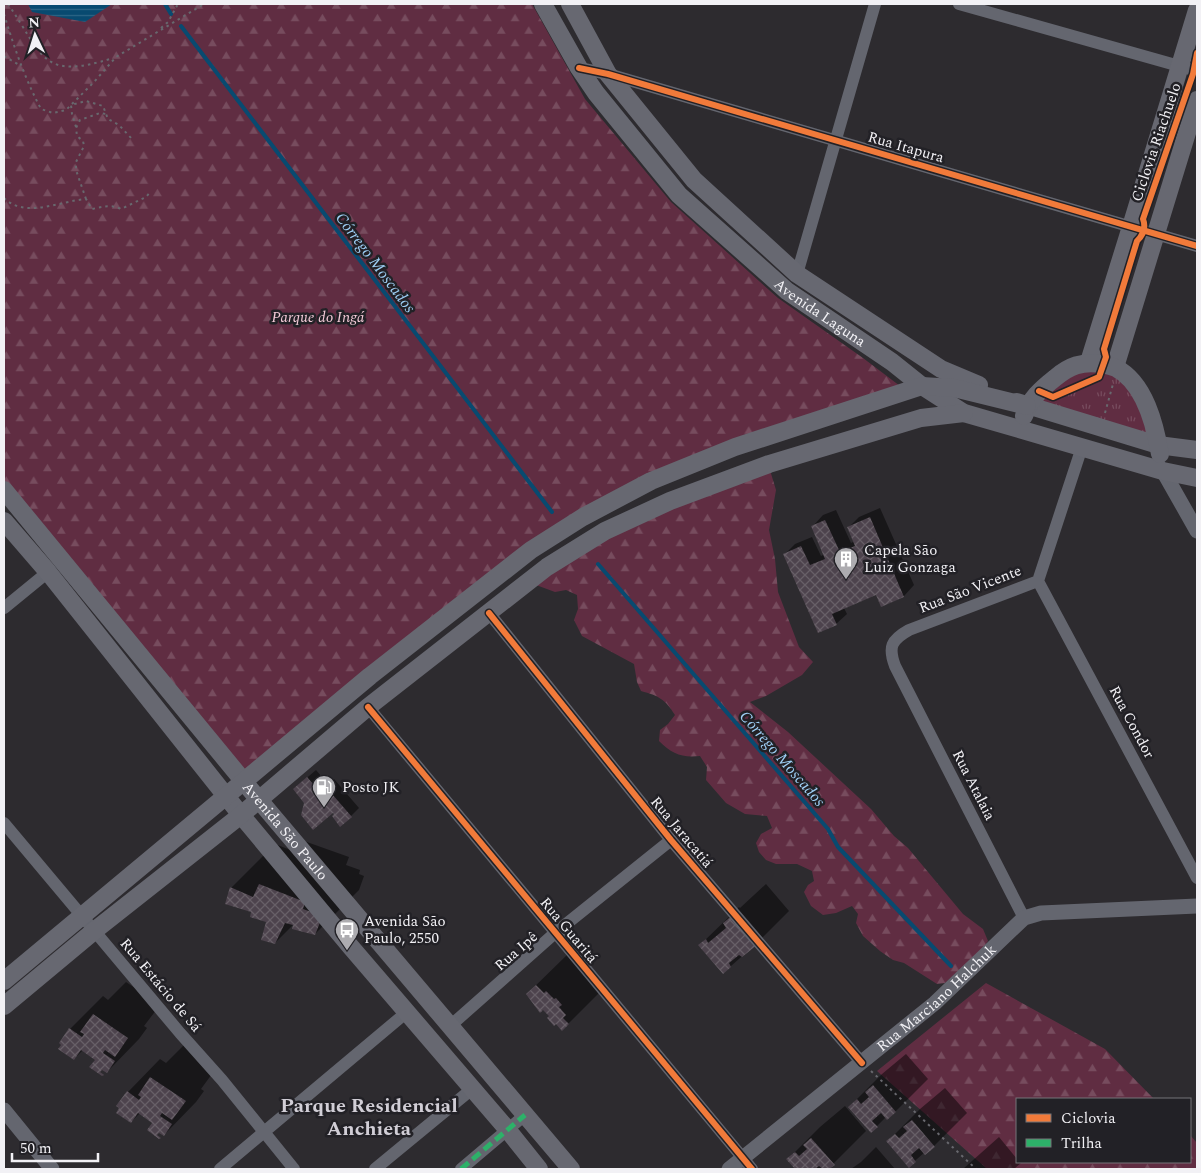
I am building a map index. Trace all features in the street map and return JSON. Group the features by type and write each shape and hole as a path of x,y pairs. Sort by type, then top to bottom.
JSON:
{"main road":[{"name":"Avenida Laguna","path":"544,4 579,68 596,93 679,196 787,291 892,362 922,386 964,413 1163,471 1197,478"},
{"name":"Avenida Laguna","path":"570,4 608,74 694,180 797,274 941,369 1027,406 1158,445 1197,450"},
{"path":"1090,362 1197,10"},
{"path":"1115,367 1197,100"},
{"path":"1020,428 1027,406 1039,391 1062,372 1075,365 1090,362 1115,367 1125,374 1139,390 1150,416 1163,471"},
{"path":"4,981 370,676 531,550 583,517 651,481 735,447 922,386 954,388 1027,406"},
{"path":"4,1006 94,931 260,800 368,707 547,567 605,531 670,500 768,464 913,420 964,413"},
{"name":"Avenida São Paulo","path":"4,490 244,781 571,1169"},
{"name":"Avenida São Paulo","path":"4,522 48,572 225,796 507,1129 538,1169"}],"street":[{"path":"797,274 875,4"},
{"path":"959,4 1197,70"},
{"name":"Rua Itapura","path":"579,68 608,74 1197,246"},
{"name":"Rua São Vicente","path":"894,666 891,650 893,643 899,636 909,630 1038,581 1082,446"},
{"path":"1163,471 1197,532"},
{"path":"4,608 48,572"},
{"name":"Rua Condor","path":"1038,581 1197,878"},
{"name":"Rua Jaracatiá","path":"489,613 671,840 862,1063"},
{"name":"Rua Atalaia","path":"894,666 1024,918"},
{"name":"Rua Guaritá","path":"368,707 748,1163"},
{"name":"Rua Estácio de Sá","path":"4,823 180,1033 222,1080 294,1169"},
{"name":"Rua Ipê","path":"450,1026 555,933 671,840"},
{"path":"1024,918 1041,913 1197,906"},
{"name":"Rua Marciano Halchuk","path":"729,1169 748,1163 862,1063 951,989 1024,918"},
{"path":"220,1169 406,1012"},
{"path":"375,1169 472,1089"},
{"path":"4,1110 52,1169"},
{"path":"461,1169 525,1115"}],"path":[{"path":"8,4 36,49 45,59 55,65 70,67 84,66 116,57 204,4"},
{"path":"159,30 168,22 178,4"},
{"path":"4,14 22,67 41,109 53,113 66,110 116,57"},
{"path":"4,56 22,67"},
{"path":"71,104 86,101 103,106 108,119 118,125 132,139"},
{"path":"71,104 77,136 83,141 84,147 76,162 76,170 86,199 92,209 105,206 121,209 146,197 150,191"},
{"path":"76,128 80,120 100,113 106,114"},
{"path":"4,198 15,206 30,208 56,205 68,200 86,199"},
{"path":"862,1063 976,1169"}],"green space":[{"name":"Parque do Ingá","path":"4,4 532,4 585,99 671,202 778,298 900,386 583,515 244,776 4,484"},
{"path":"1075,365 1125,374 1158,445 1027,406"},
{"path":"769,467 776,490 769,530 775,559 778,592 799,647 813,662 802,675 766,696 750,702 788,732 871,809 894,836 908,848 963,914 983,929 988,941 980,952 945,983 937,984 904,963 893,960 880,951 863,936 856,923 858,914 852,906 836,913 823,915 811,906 804,892 808,885 814,881 812,871 797,864 776,864 766,860 759,852 756,843 761,834 772,828 767,816 745,814 726,803 706,780 707,767 700,756 678,754 668,749 659,741 660,730 675,715 661,699 641,691 637,682 634,664 582,636 574,620 578,609 577,595 566,590 555,592 528,582 606,532"},
{"path":"986,983 1105,1049 1153,1098 1016,1098 1016,1163 1191,1163 1191,1136 1197,1143 1197,1169 987,1169 877,1071"}],"water":[{"path":"28,4 112,4 85,22 32,12"}],"building":[{"name":"Capela São Luiz Gonzaga","path":"870,517 904,597 881,607 876,595 832,614 837,625 818,633 783,554 801,546 810,565 825,559 811,526 825,520 840,552 855,546 847,527"},
{"name":"Posto JK","path":"307,777 319,791 325,786 352,817 340,827 332,816 333,813 313,830 301,815 304,803 293,789"},
{"path":"259,884 305,902 303,909 317,914 316,919 321,920 315,935 292,929 293,925 285,923 275,944 261,940 266,922 250,917 251,912 225,904 230,887 253,897"},
{"path":"733,915 757,945 742,957 739,955 729,963 731,967 723,974 698,945 706,939 708,943 726,928 723,923"},
{"path":"536,985 544,993 546,991 554,999 556,998 562,1005 559,1007 566,1015 563,1018 569,1024 562,1031 556,1024 554,1026 547,1018 549,1016 543,1010 540,1013 526,994"},
{"path":"93,1014 128,1038 115,1057 105,1050 103,1053 115,1061 107,1073 102,1070 100,1072 104,1075 102,1076 89,1067 95,1060 81,1050 74,1060 58,1049 61,1045 59,1043 69,1028 82,1037 84,1034 80,1032"},
{"path":"150,1077 186,1101 172,1120 162,1113 160,1116 172,1124 164,1136 159,1133 157,1135 161,1138 159,1139 147,1130 152,1123 138,1113 131,1123 116,1113 119,1108 116,1106 127,1091 139,1100 141,1097 138,1095"},
{"path":"873,1085 896,1112 887,1120 881,1113 872,1121 878,1127 871,1133 848,1107 857,1099 861,1104 869,1097 865,1092"},
{"path":"912,1120 935,1147 925,1155 919,1148 911,1155 916,1162 909,1168 886,1141 895,1134 899,1138 907,1131 903,1127"},
{"path":"811,1138 835,1165 829,1169 823,1169 819,1166 815,1169 795,1169 786,1159 795,1152 799,1156 807,1149 803,1145"}],"waterway":[{"name":"Córrego Moscados","path":"165,4 171,14"},
{"name":"Córrego Moscados","path":"181,26 552,512"},
{"name":"Córrego Moscados","path":"598,564 828,829 838,847 951,966"}],"marked path":[{"path":"461,1169 525,1115"}],"cycle path":[{"name":"Ciclovia Riachuelo","path":"1039,391 1053,397 1099,377 1106,357 1104,349 1137,241 1143,231 1143,219 1193,74 1197,53"},
{"path":"579,68 608,74 1197,246"},
{"path":"489,613 671,840 862,1063"},
{"path":"368,707 752,1169"}],"place":[{"name":"Capela São Luiz Gonzaga","path":"846,580"},
{"name":"Posto JK","path":"324,808"},
{"name":"Avenida São Paulo, 2550","path":"347,951"}],"district":[{"name":"Parque Residencial Anchieta","path":"369,1116"}]}
